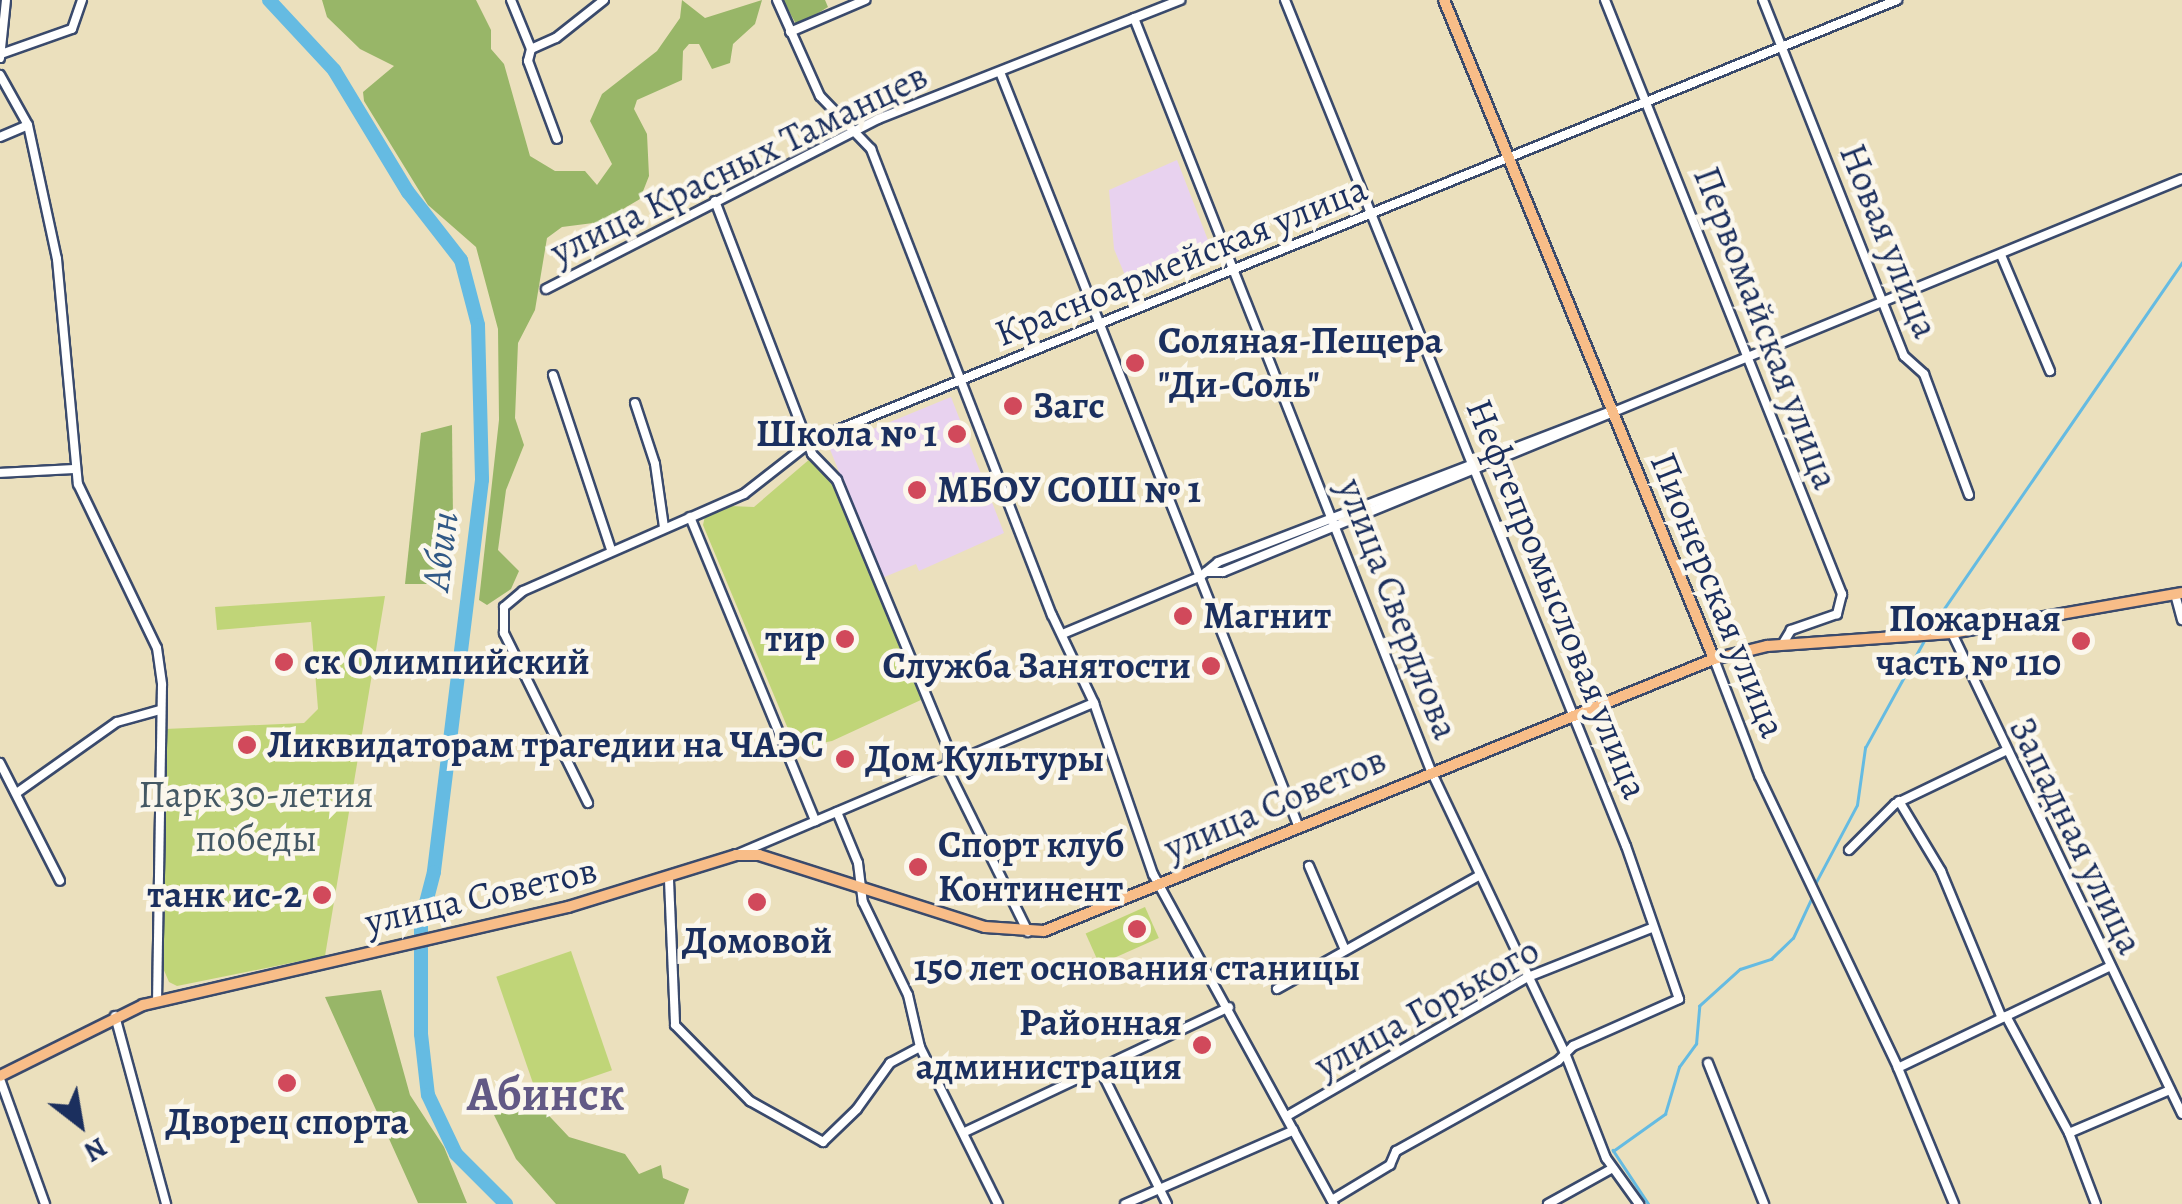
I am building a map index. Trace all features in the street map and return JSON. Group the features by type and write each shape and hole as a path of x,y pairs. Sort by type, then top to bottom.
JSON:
{"main road":[{"name":"Пионерская улица","path":"1444,0 1714,659"},
{"name":"улица Советов","path":"0,1077 115,1016 157,1001 450,936 669,880 736,855 759,855 953,919 1028,932 1163,883 1714,659 1782,644 1952,633 2178,594"}],"street":[{"path":"6,0 0,56 72,28 82,0"},
{"path":"510,0 530,49 528,60 556,139"},
{"path":"530,49 556,38 604,0"},
{"path":"777,0 820,96 859,132 911,242 1052,615 1065,633 1094,703 1141,842 1333,1202 1390,1165 1396,1151 1565,1053"},
{"path":"790,32 865,0"},
{"name":"улица Красных Таманцев","path":"546,289 716,200 859,132 1180,0"},
{"name":"Нефтепромысловая улица","path":"1285,0 1374,212 1679,998 1565,1053"},
{"name":"Первомайская улица","path":"1605,0 1650,104 1844,601 1837,614 1792,630 1782,644"},
{"name":"Новая улица","path":"1763,0 1910,367 1924,374 1969,494"},
{"name":"Красноармейская улица","path":"588,802 504,634 504,607 554,572 690,517 762,482 808,444 1374,212 1650,104 1897,0"},
{"name":"улица Свердлова","path":"1134,18 1238,269 1431,771 1565,1053 1613,1168 1639,1204"},
{"path":"1000,72 1204,574 1298,826"},
{"path":"0,74 28,125 58,258 75,469 83,500 156,642 160,710 157,1001"},
{"path":"0,137 28,125"},
{"path":"1065,633 1333,516 1612,412 1748,352 2001,255 2182,179"},
{"path":"716,200 808,444 836,480 950,750 948,768 1028,932"},
{"path":"2001,255 2050,371"},
{"path":"554,375 611,549"},
{"path":"635,403 655,464 664,527"},
{"path":"1204,574 1223,572 1474,466"},
{"path":"0,473 75,469"},
{"path":"690,517 814,821"},
{"path":"2178,594 2182,620"},
{"name":"Западная улица","path":"1952,633 2004,750 2182,1114"},
{"name":"Пионерская улица","path":"1714,659 1759,776 1898,1068 1954,1204"},
{"path":"736,855 1094,703"},
{"path":"18,792 117,722 160,710"},
{"path":"1849,850 1864,828 1900,802 2004,750"},
{"path":"0,763 60,881"},
{"path":"1900,802 1941,871 2004,1017 2069,1133 2096,1204"},
{"path":"837,812 860,888 908,995 920,1047 998,1204"},
{"path":"1309,866 1346,950"},
{"path":"1277,989 1478,876"},
{"path":"669,880 675,1025 750,1101 823,1142 893,1060 920,1047"},
{"name":"улица Горького","path":"1286,1116 1528,978 1652,928"},
{"path":"1898,1068 2109,967"},
{"path":"965,1132 1228,1006"},
{"path":"115,1016 166,1204"},
{"path":"1708,1063 1764,1204"},
{"path":"1099,1068 1167,1204"},
{"path":"0,1077 45,1204"},
{"path":"2069,1133 2170,1090"},
{"name":"улица Горького","path":"1125,1204 1294,1130"},
{"path":"1548,1204 1613,1168"}],"shaded area":[{"path":"1177,160 1216,261 1132,292 1114,249 1109,190"},
{"name":"МБОУ СОШ № 1","path":"951,397 1004,533 919,571 916,564 882,578 829,447"}],"green space":[{"path":"322,0 476,0 491,30 491,49 504,64 530,156 555,171 585,171 597,185 612,164 590,121 602,94 657,51 680,18 682,0 705,18 762,0 755,24 733,44 730,63 712,69 699,44 689,44 683,51 682,80 637,100 634,109 647,134 649,176 640,199 601,222 562,227 547,238 535,310 518,343 515,418 524,445 506,490 498,550 519,571 511,589 487,605 479,600 499,420 498,329 476,247 428,205 364,101 363,92 394,66 360,49 327,17"},
{"path":"783,0 825,0 828,7 797,26"},
{"path":"452,425 453,518 440,584 405,584 421,433"},
{"path":"811,458 833,483 923,699 832,741 796,748 703,525 705,516 730,506 754,507"},
{"name":"Парк 30-летия победы","path":"385,596 325,956 177,986 169,982 160,961 165,729 304,723 318,709 311,622 217,630 215,607"},
{"path":"1145,907 1159,938 1099,964 1086,933"},
{"path":"571,951 612,1070 537,1096 496,977"},
{"path":"381,990 410,1095 444,1147 467,1203 418,1203 325,997"},
{"path":"537,1103 569,1137 625,1154 639,1174 661,1165 663,1178 689,1189 684,1204 556,1204 516,1159 494,1115"}],"waterway":[{"name":"Абин","path":"269,0 334,70 408,192 461,260 478,325 482,480 434,872 421,922 421,1034 428,1095 456,1154 506,1204"},
{"path":"1928,632 2182,263"},
{"path":"1815,884 1857,805 1865,748 1925,639"},
{"path":"1648,1204 1613,1151 1665,1114 1679,1067 1696,1044 1699,1006 1740,969 1771,959 1793,938 1812,897"}],"place":[{"name":"Соляная-Пещера \"Ди-Соль\"","path":"1135,363"},
{"name":"Загс","path":"1013,406"},
{"name":"Школа № 1","path":"957,434"},
{"name":"МБОУ СОШ № 1","path":"917,490"},
{"name":"Магнит","path":"1183,616"},
{"name":"тир","path":"845,639"},
{"name":"Пожарная часть № 110","path":"2081,641"},
{"name":"ск Олимпийский","path":"284,662"},
{"name":"Служба Занятости","path":"1211,666"},
{"name":"Ликвидаторам трагедии на ЧАЭС","path":"247,745"},
{"name":"Дом Культуры","path":"845,759"},
{"name":"Спорт клуб Континент","path":"918,867"},
{"name":"танк ис-2","path":"322,895"},
{"name":"Домовой","path":"757,902"},
{"name":"150 лет основания станицы","path":"1137,929"},
{"name":"Районная администрация","path":"1202,1045"},
{"name":"Дворец спорта","path":"287,1083"}],"district":[{"name":"Абинск","path":"546,1095"}]}
